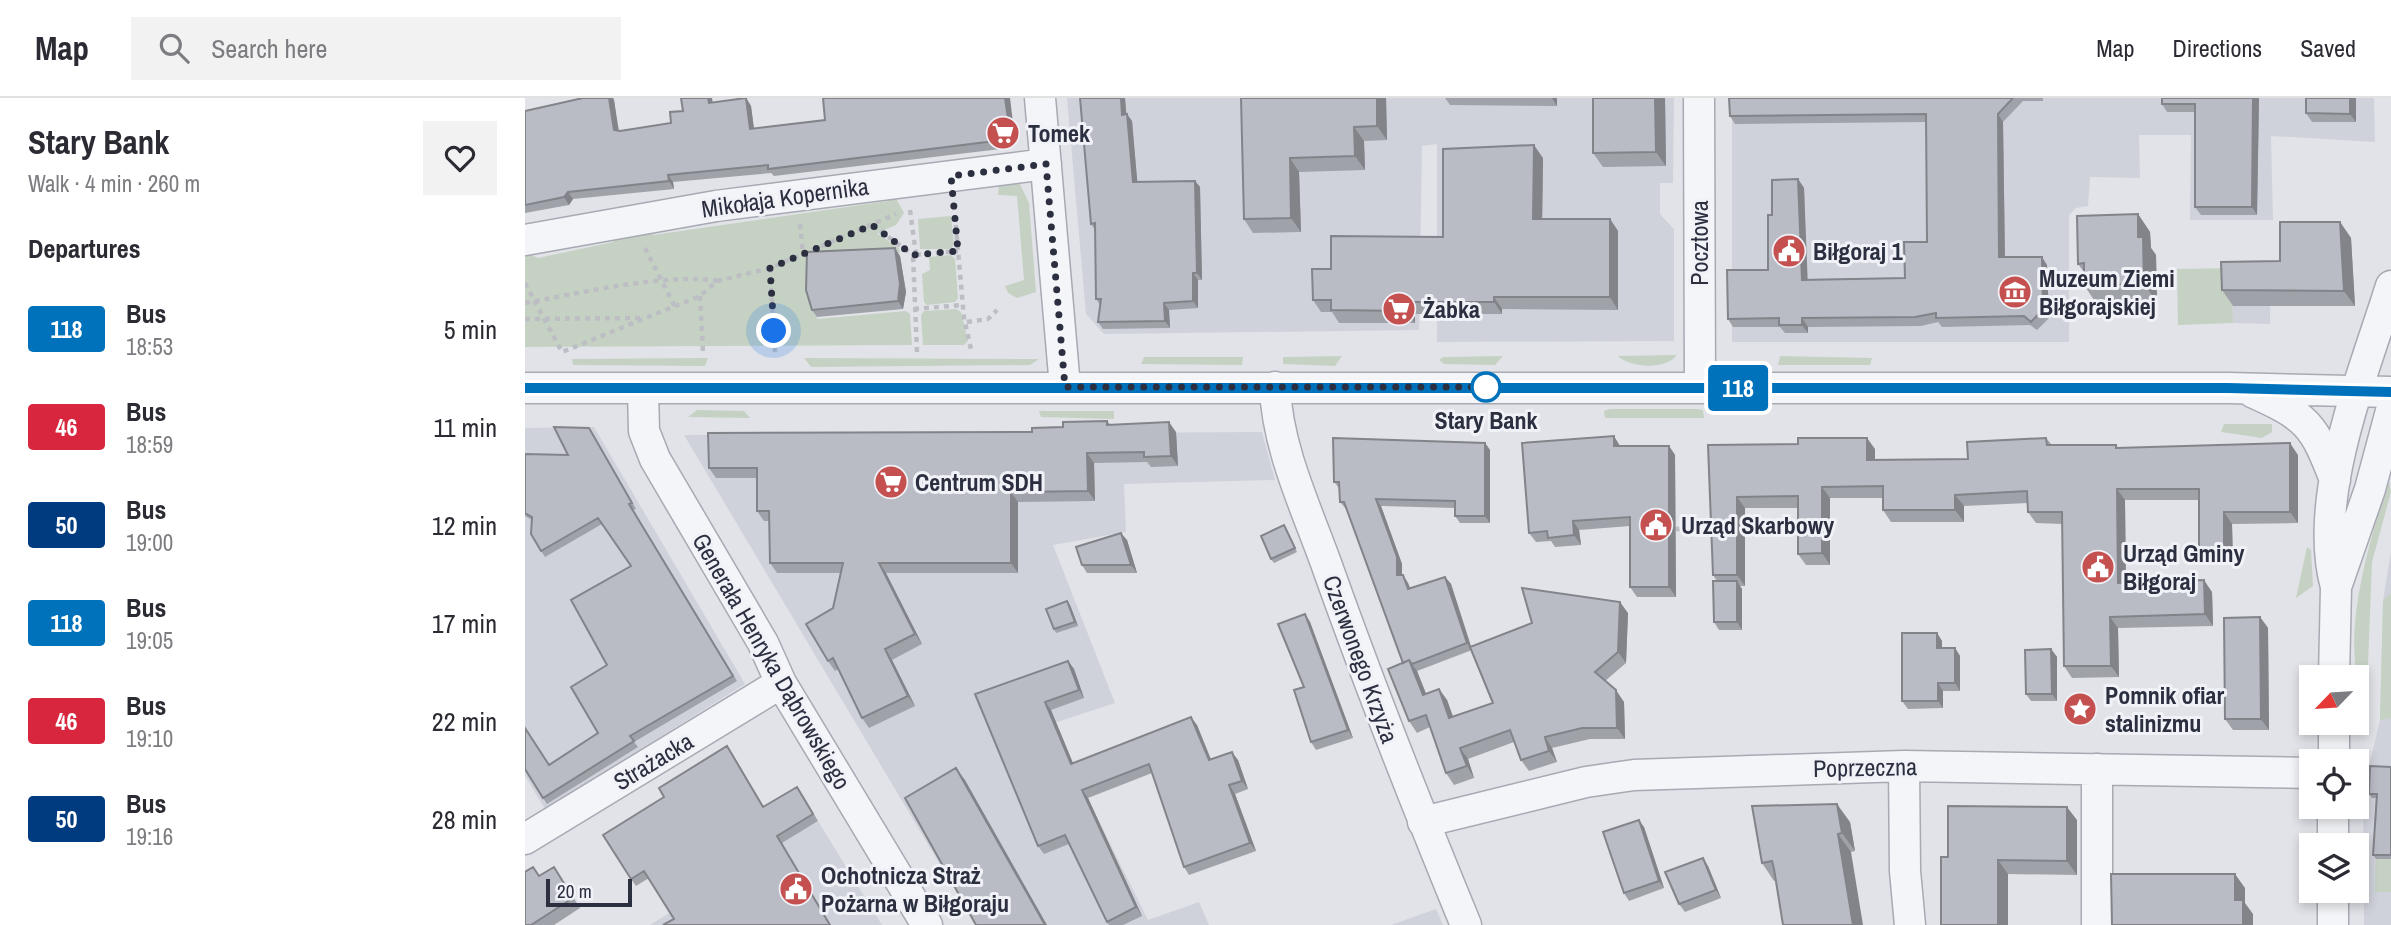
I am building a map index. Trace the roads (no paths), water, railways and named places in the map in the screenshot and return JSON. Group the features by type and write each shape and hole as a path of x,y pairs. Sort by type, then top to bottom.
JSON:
{"street":[{"path":"1040,98 1065,387"},
{"name":"Pocztowa","path":"1699,98 1700,388"},
{"name":"Mikołaja Kopernika","path":"525,240 630,219 1046,164"},
{"path":"2334,665 2336,587 2329,543 2335,480 2358,391 2391,286"},
{"name":"Czerwonego Krzyża","path":"1275,387 1275,408 1299,488 1387,734 1466,925"},
{"path":"525,388 2242,388 2391,392"},
{"path":"2242,388 2281,405 2312,429 2323,444 2335,480"},
{"name":"Generała Henryka Dąbrowskiego","path":"643,389 644,431 655,458 763,642 781,683 927,925"},
{"path":"2336,587 2373,478 2391,411"},
{"name":"Strażacka","path":"525,839 781,683"},
{"path":"1904,766 1910,925"},
{"name":"Poprzeczna","path":"1423,822 1607,778 1904,766 2299,773"},
{"path":"2097,769 2097,925"},
{"path":"2333,903 2333,925"}],"place":[{"name":"Tomek","path":"1003,133"},
{"name":"Biłgoraj 1","path":"1789,251"},
{"name":"Muzeum Ziemi Biłgorajskiej","path":"2015,292"},
{"name":"Żabka","path":"1399,309"},
{"name":"Stary Bank","path":"1486,387"},
{"name":"Centrum SDH","path":"891,482"},
{"name":"Urząd Skarbowy","path":"1656,525"},
{"name":"Urząd Gminy Biłgoraj","path":"2098,567"},
{"name":"Pomnik ofiar stalinizmu","path":"2080,709"},
{"name":"Ochotnicza Straż Pożarna w Biłgoraju","path":"796,889"}]}
